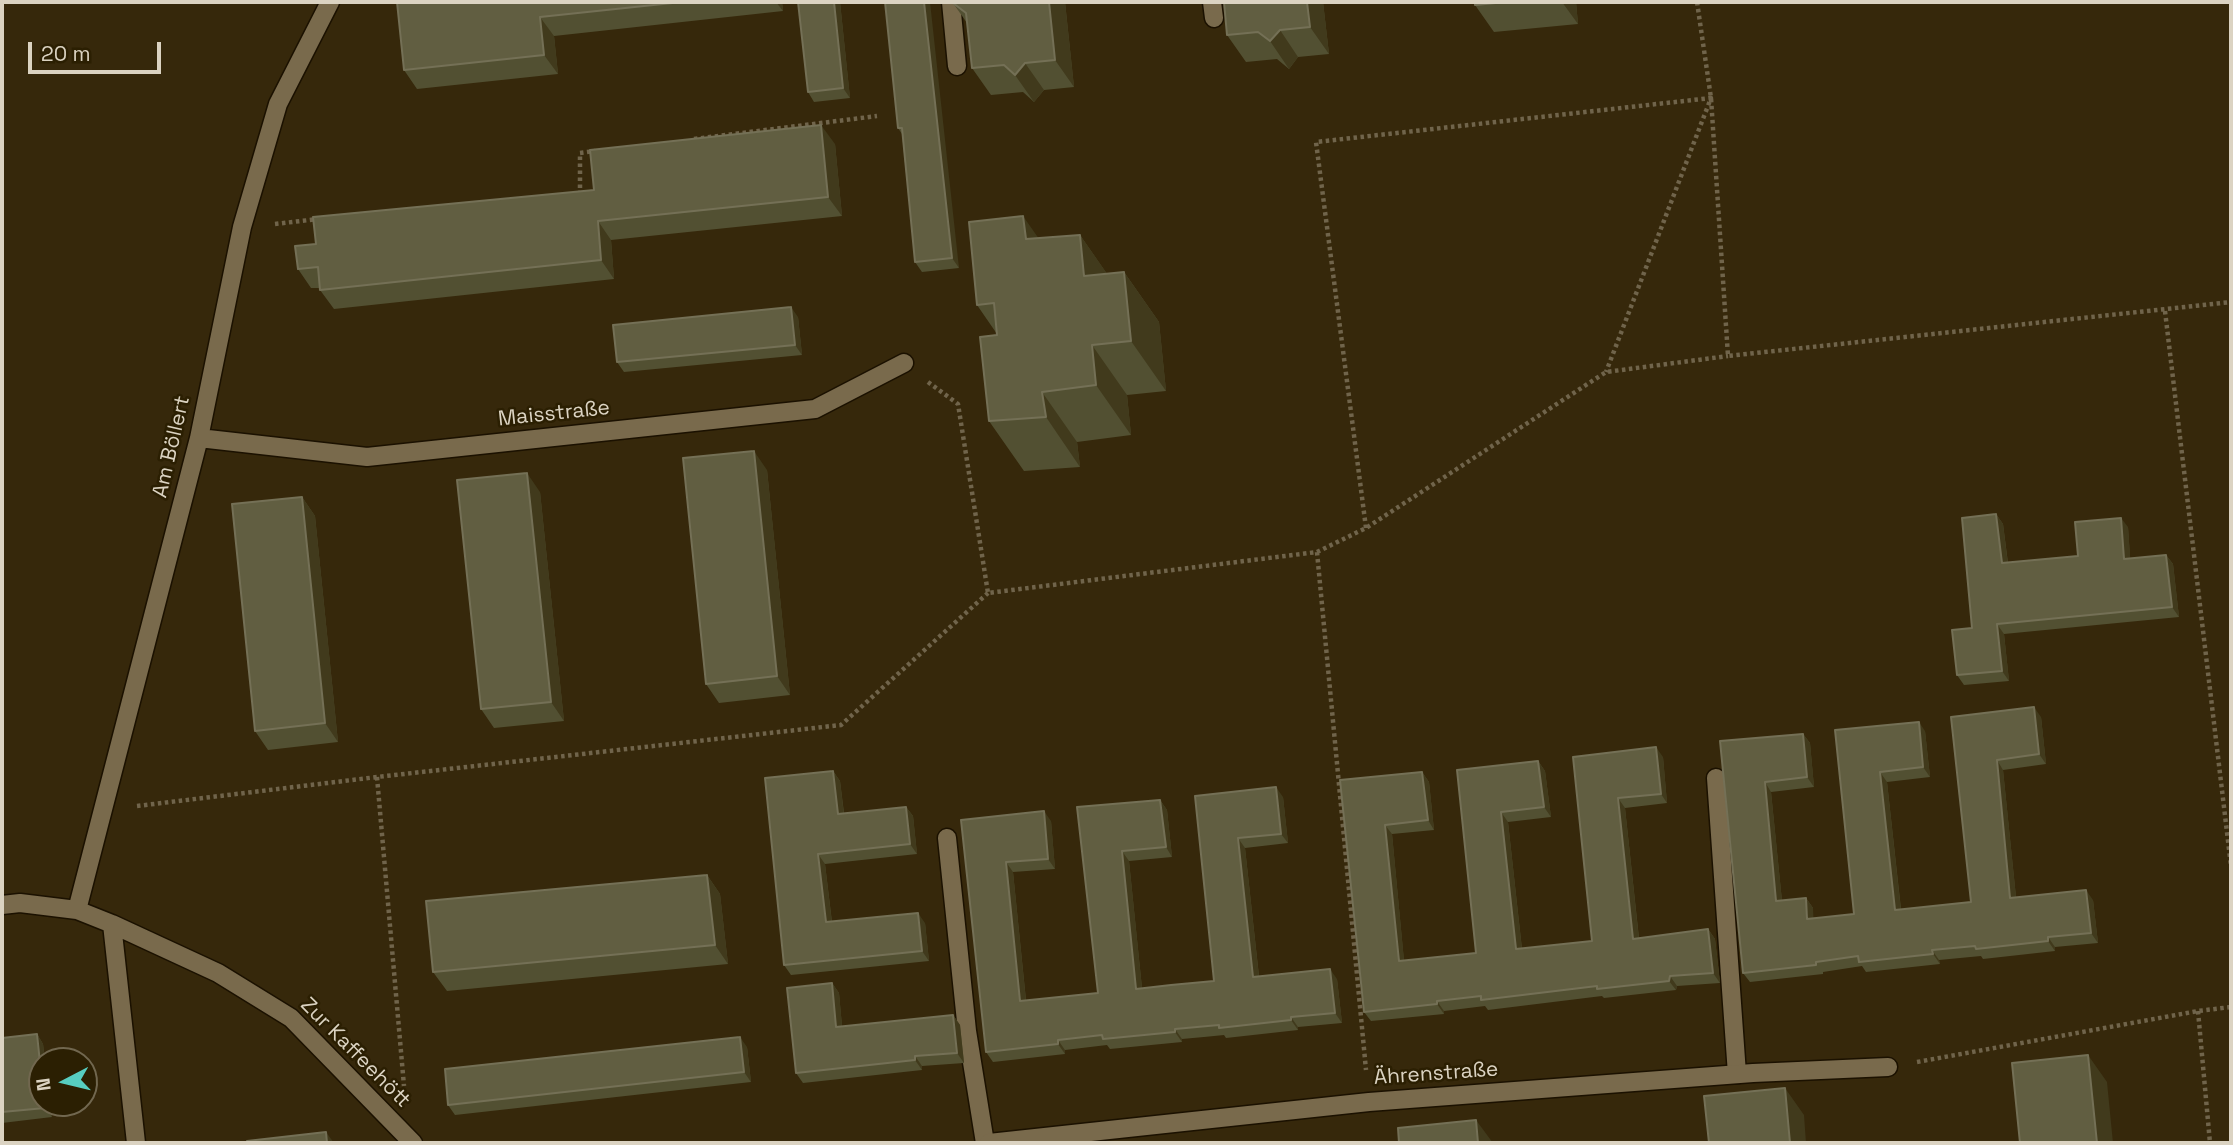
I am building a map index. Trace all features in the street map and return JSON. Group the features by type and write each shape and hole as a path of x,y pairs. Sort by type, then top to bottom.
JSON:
{"street":[{"name":"Am Böllert","path":"77,910 199,438 242,227 278,104 330,2"},
{"path":"951,2 957,66"},
{"name":"Maisstraße","path":"199,438 367,457 380,456 815,409 904,363"},
{"path":"1716,778 1737,1074"},
{"path":"947,838 967,1031 987,1143"},
{"name":"Zur Kaffeehött","path":"2,905 20,903 77,910 218,973 291,1018 411,1141"},
{"path":"112,924 136,1143"},
{"name":"Ährenstraße","path":"987,1143 1369,1102 1737,1074 1888,1068"}],"path":[{"path":"1697,2 1711,98 1728,356"},
{"path":"1606,372 1711,98"},
{"path":"1366,528 1316,142 1711,98"},
{"path":"688,139 877,116"},
{"path":"567,194 580,193 580,153 607,149"},
{"path":"242,227 323,219"},
{"path":"104,811 377,776 841,725 988,593 1317,552 1366,528 1606,372 1728,356 2231,302"},
{"path":"2165,311 2231,866"},
{"path":"904,363 958,404 988,593"},
{"path":"1317,552 1369,1102"},
{"path":"377,776 411,1141"},
{"path":"1888,1068 2231,1007"},
{"path":"2197,1011 2210,1143"}],"building":[{"path":"397,2 682,2 540,17 544,55 404,70"},
{"path":"798,2 834,2 843,88 808,92"},
{"path":"885,2 924,2 952,258 915,262 902,128 898,128"},
{"path":"954,2 1049,2 1055,60 1025,63 1015,75 1004,65 972,68 966,13"},
{"path":"1224,2 1307,2 1310,27 1280,30 1270,41 1258,32 1227,35"},
{"path":"1475,2 1506,2 1475,5"},
{"path":"821,125 828,197 598,221 601,260 320,290 318,267 298,269 295,246 316,244 313,217 594,190 590,150"},
{"path":"1023,216 1026,239 1080,235 1084,276 1124,272 1131,341 1092,345 1096,385 1042,392 1046,417 989,421 980,337 997,335 994,303 977,305 969,222"},
{"path":"791,307 795,345 617,362 613,325"},
{"path":"754,451 777,676 706,684 683,458"},
{"path":"527,473 551,702 481,709 457,480"},
{"path":"302,497 325,723 255,731 232,504"},
{"path":"1996,514 2002,563 2078,556 2075,522 2121,518 2124,559 2166,555 2172,607 1997,624 2002,671 1957,675 1952,630 1972,628 1962,518"},
{"path":"2034,707 2039,754 1997,760 2010,898 2086,890 2091,933 1976,949 1975,946 1932,950 1933,954 1859,962 1858,956 1816,962 1816,965 1743,973 1720,741 1803,734 1807,777 1765,782 1776,901 1806,898 1807,919 1854,914 1835,730 1919,722 1923,767 1880,772 1895,910 1971,902 1951,717"},
{"path":"1656,747 1661,794 1618,798 1633,939 1708,929 1713,973 1670,976 1669,981 1597,989 1597,986 1481,1000 1481,996 1364,1012 1340,780 1422,772 1428,820 1385,825 1399,961 1476,953 1457,770 1538,761 1544,807 1501,812 1516,949 1592,941 1573,757"},
{"path":"833,771 838,814 906,807 910,844 818,854 826,922 918,913 922,951 784,965 765,778"},
{"path":"1276,787 1281,834 1238,838 1253,977 1330,969 1335,1013 1103,1039 1102,1035 1058,1040 1058,1044 986,1052 961,820 1044,811 1048,859 1006,862 1020,1001 1098,993 1077,807 1160,800 1166,847 1122,851 1136,989 1214,981 1195,796"},
{"path":"707,875 715,945 433,972 426,901"},
{"path":"832,983 836,1027 953,1015 957,1053 915,1056 915,1060 796,1073 787,988"},
{"path":"37,1034 38,1047 28,1047 28,1110 2,1112 2,1038"},
{"path":"740,1037 744,1072 448,1105 445,1069"},
{"path":"2088,1055 2097,1143 2020,1143 2012,1063"},
{"path":"1785,1088 1790,1143 1709,1143 1704,1096"},
{"path":"1476,1120 1478,1143 1399,1143 1398,1128"},
{"path":"326,1132 327,1143 247,1143 247,1141"}]}
